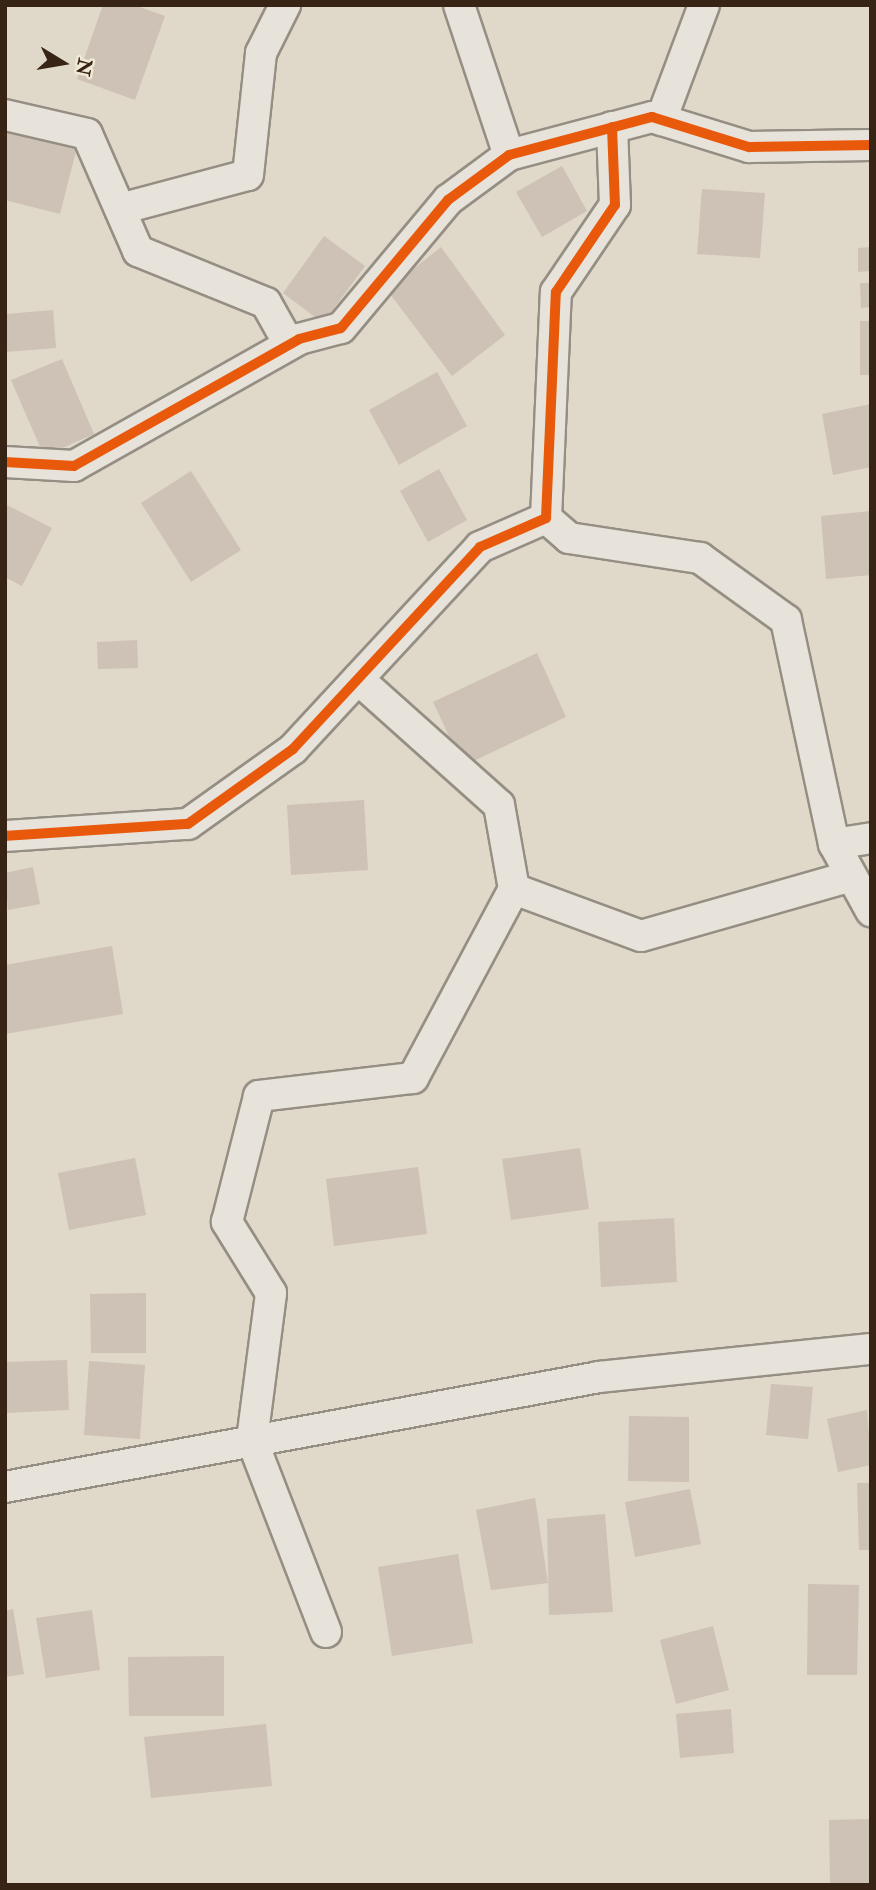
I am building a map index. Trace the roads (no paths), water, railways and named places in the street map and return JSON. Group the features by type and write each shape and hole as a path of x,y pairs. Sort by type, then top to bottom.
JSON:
{"street":[{"path":"120,209 247,175 261,53 285,5"},
{"path":"459,5 509,155"},
{"path":"661,120 704,5"},
{"path":"5,115 87,134 138,251 266,303 289,344"},
{"path":"5,462 74,466 289,344 341,328 448,200 509,155 612,127 661,120 749,147 871,145"},
{"path":"546,517 556,292 615,205 612,127"},
{"path":"5,836 188,824 293,749 480,547 546,517"},
{"path":"546,517 569,538 700,558 786,620 834,844 871,911"},
{"path":"326,1632 252,1440 271,1293 227,1222 259,1096 413,1078 514,889 499,805 358,679"},
{"path":"834,844 871,838"},
{"path":"514,889 641,936 851,876"},
{"path":"5,1487 599,1377 871,1349"}]}
